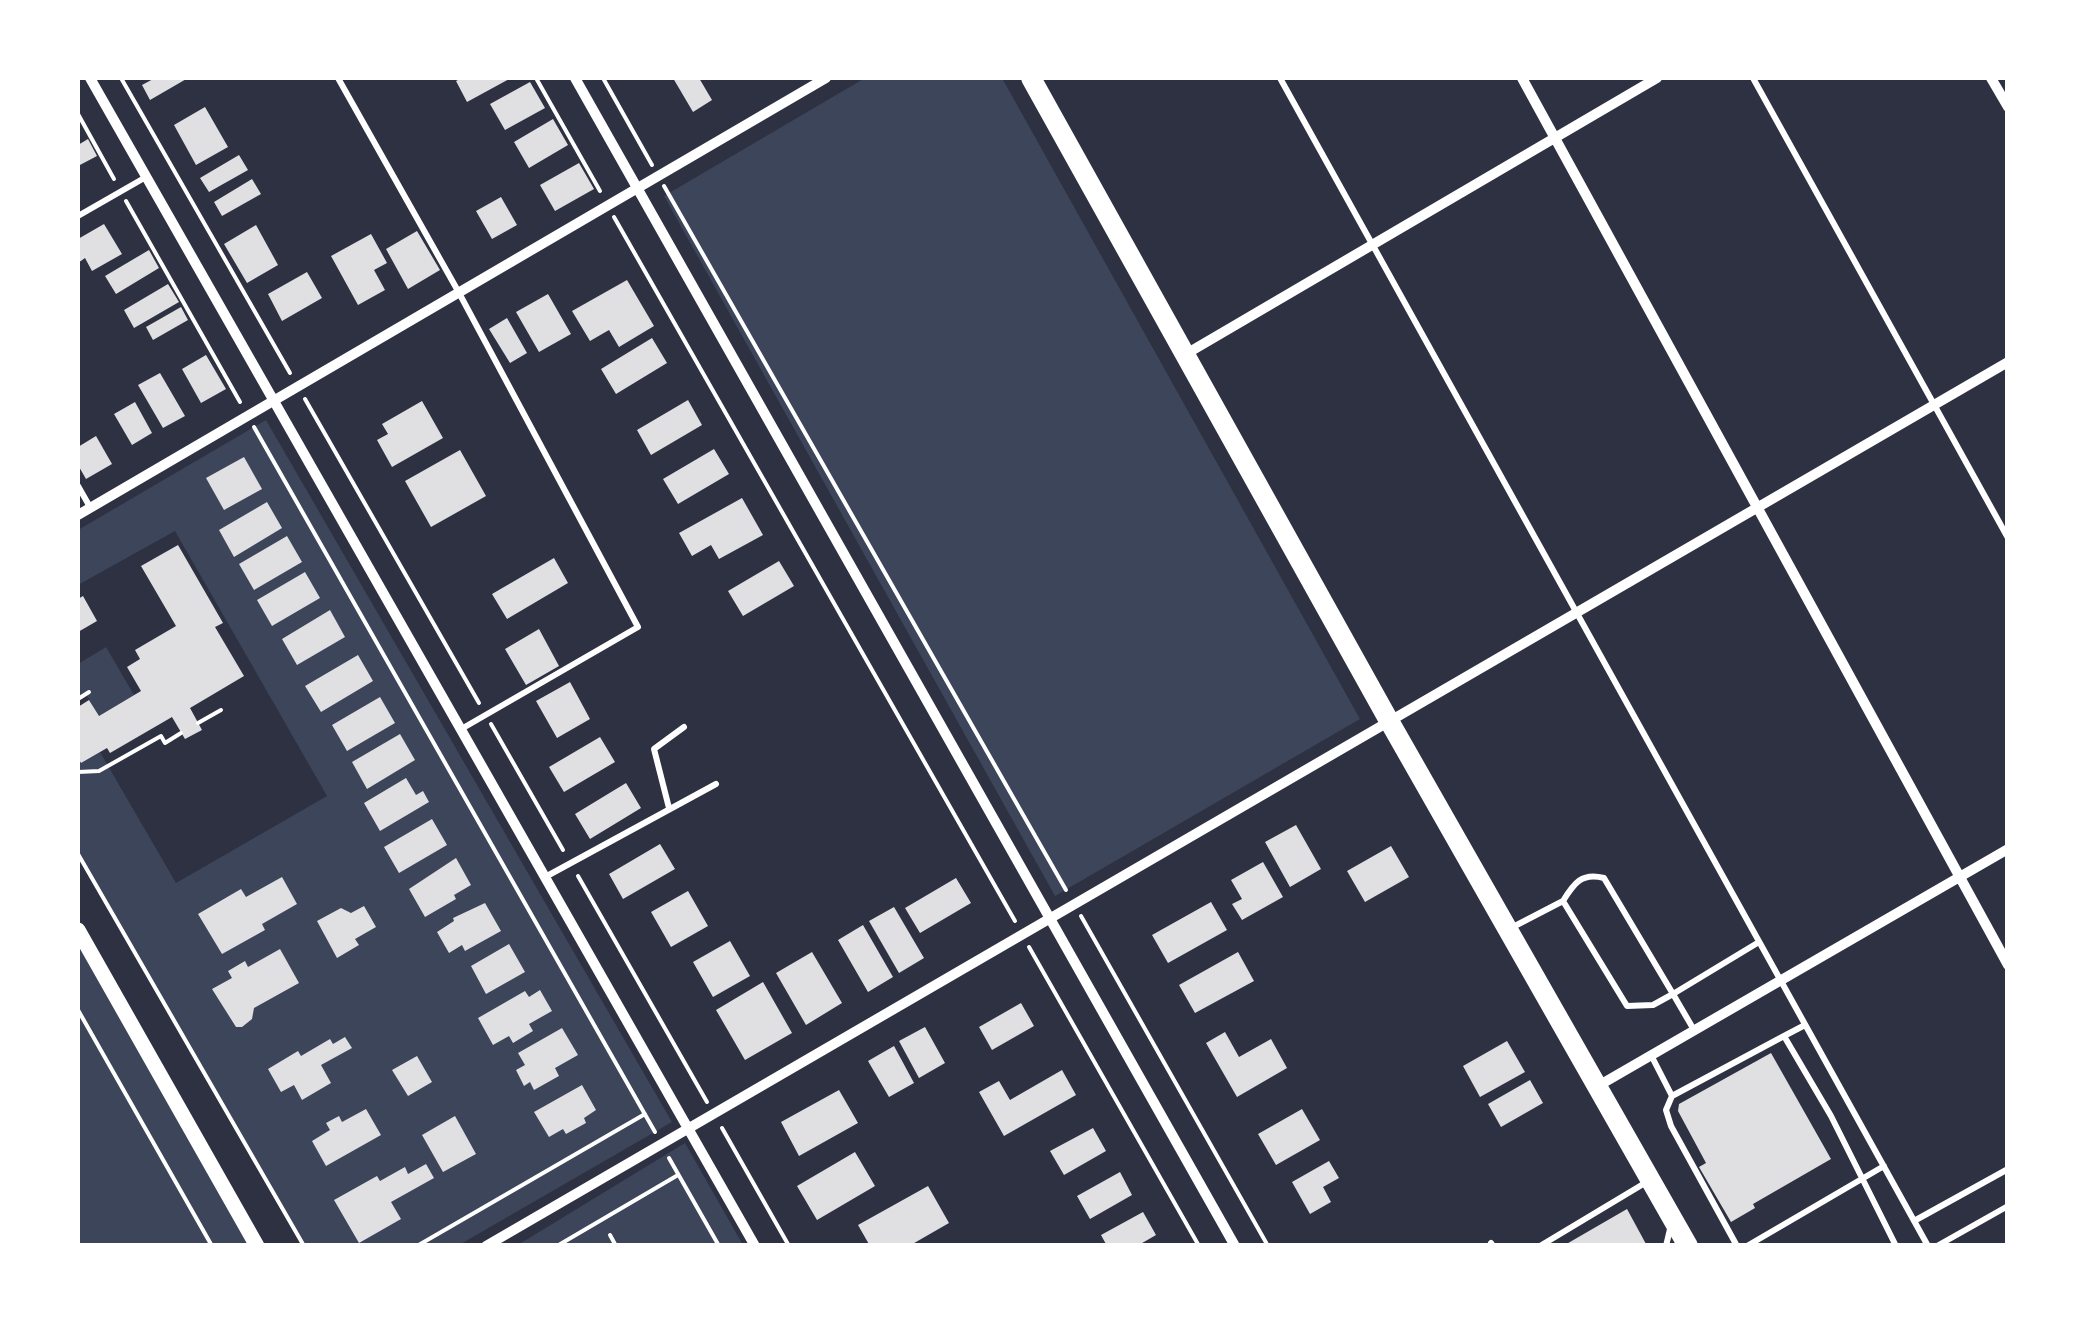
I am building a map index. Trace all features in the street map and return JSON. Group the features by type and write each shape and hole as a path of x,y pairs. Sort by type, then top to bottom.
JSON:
{"main road":[{"path":"1031,78 1388,719 1688,1246"}],"street":[{"path":"90,78 756,1246"},
{"path":"575,78 1235,1246"},
{"path":"78,515 826,78"},
{"path":"1522,78 2008,965"},
{"path":"1186,354 1657,78"},
{"path":"1991,78 2008,107"},
{"path":"486,1246 2008,362"},
{"path":"1598,1086 2008,849"},
{"path":"78,930 256,1246"}],"lane":[{"path":"338,78 458,291 638,628 462,728"},
{"path":"1280,78 1928,1246"},
{"path":"1753,78 2008,538"},
{"path":"78,216 147,177"},
{"path":"78,486 90,508"},
{"path":"668,808 654,749 684,726"},
{"path":"547,876 716,784"},
{"path":"1508,929 1563,901 1575,882 1591,874 1604,878 1694,1030"},
{"path":"1563,901 1627,1006 1653,1005 1760,942"},
{"path":"1736,1246 1666,1110 1672,1096 1805,1026"},
{"path":"1784,1036 1896,1246"},
{"path":"1650,1055 1672,1096"},
{"path":"1752,1244 1884,1166"},
{"path":"1914,1220 2008,1169"},
{"path":"1540,1246 1651,1180"},
{"path":"1937,1246 2008,1206"},
{"path":"1666,1246 1672,1219"}],"path":[{"path":"121,78 789,1246"},
{"path":"536,78 1199,1246"},
{"path":"603,78 1268,1246"},
{"path":"78,114 719,1246"},
{"path":"78,699 89,692"},
{"path":"198,723 221,710"},
{"path":"78,772 99,771 160,736 165,743 182,733"},
{"path":"78,854 304,1246"},
{"path":"78,1010 212,1246"},
{"path":"417,1246 645,1114"},
{"path":"557,1246 679,1175"},
{"path":"610,1235 616,1246"}],"shaded area":[{"path":"865,78 1002,78 1360,719 1055,896 664,196"},
{"path":"266,420 672,1122 459,1245 304,1245 78,854 78,758 81,763 100,752 176,883 327,796 175,531 78,585 78,530"},
{"path":"106,647 134,695 99,716 86,694 78,699 78,664"},
{"path":"78,929 259,1245 78,1245"},
{"path":"685,1143 743,1245 516,1246"}],"building":[{"path":"155,78 188,78 150,100 142,85"},
{"path":"511,78 467,102 456,81"},
{"path":"673,78 699,78 712,100 693,112"},
{"path":"530,82 545,108 505,130 490,104"},
{"path":"205,107 228,147 196,165 174,125"},
{"path":"553,119 568,145 529,168 514,142"},
{"path":"88,139 97,156 78,166 78,145"},
{"path":"239,155 248,170 209,192 200,178"},
{"path":"579,163 594,189 555,211 540,185"},
{"path":"252,179 261,194 222,216 214,202"},
{"path":"501,197 517,225 492,239 476,211"},
{"path":"104,224 122,254 92,271 85,258 78,263 78,239"},
{"path":"256,225 278,265 247,283 224,244"},
{"path":"417,231 440,270 408,289 386,249"},
{"path":"371,234 387,263 374,270 385,290 358,305 331,256"},
{"path":"149,250 159,268 116,294 105,276"},
{"path":"307,272 322,298 282,321 268,294"},
{"path":"627,280 654,326 619,347 609,330 590,341 572,311"},
{"path":"168,284 179,302 134,328 124,310"},
{"path":"548,294 571,334 539,352 516,312"},
{"path":"181,307 188,320 153,340 146,327"},
{"path":"507,318 527,353 510,363 489,329"},
{"path":"652,338 667,363 616,394 601,369"},
{"path":"206,355 226,389 201,403 182,369"},
{"path":"160,373 185,416 163,428 138,385"},
{"path":"688,400 702,425 651,455 637,430"},
{"path":"422,401 443,438 392,467 377,440 388,434 382,424"},
{"path":"135,402 152,433 132,445 114,414"},
{"path":"96,436 112,464 86,479 78,465 78,447"},
{"path":"714,449 729,474 678,504 663,479"},
{"path":"460,450 486,496 431,527 405,481"},
{"path":"244,457 262,489 224,510 206,478"},
{"path":"742,498 763,535 719,559 711,545 692,556 679,533"},
{"path":"267,502 282,528 234,557 219,530"},
{"path":"287,536 302,562 254,590 239,564"},
{"path":"178,545 223,623 215,627 244,676 190,708 202,730 185,739 172,717 110,753 107,748 81,763 78,707 89,700 99,716 141,691 127,667 140,659 135,650 176,626 141,566"},
{"path":"554,558 568,583 507,619 492,594"},
{"path":"779,561 794,586 743,616 728,591"},
{"path":"305,572 320,598 272,626 257,600"},
{"path":"83,596 97,621 78,632 78,599"},
{"path":"330,610 345,637 297,665 282,639"},
{"path":"539,629 559,666 526,685 505,649"},
{"path":"358,655 373,681 321,712 305,686"},
{"path":"570,682 590,719 557,738 536,701"},
{"path":"380,697 395,723 347,751 332,725"},
{"path":"400,734 415,760 367,789 352,762"},
{"path":"600,737 615,762 564,792 549,767"},
{"path":"406,778 416,795 423,791 429,802 380,831 364,803"},
{"path":"626,783 641,808 590,839 575,814"},
{"path":"432,819 447,845 399,873 384,847"},
{"path":"1296,825 1321,869 1290,887 1265,842"},
{"path":"660,844 675,869 623,899 609,874"},
{"path":"1391,846 1409,877 1365,902 1347,871"},
{"path":"456,858 471,885 425,917 409,889"},
{"path":"1263,862 1283,897 1242,920 1232,904 1242,899 1231,880"},
{"path":"282,877 297,904 262,924 265,930 222,954 198,914 241,889 246,897"},
{"path":"956,878 971,903 920,933 905,908"},
{"path":"688,891 708,926 671,947 651,912"},
{"path":"1211,902 1227,930 1168,963 1152,935"},
{"path":"485,903 501,931 465,951 462,945 449,953 437,932 453,918"},
{"path":"364,906 376,927 355,939 359,945 337,958 317,921 341,908 351,913"},
{"path":"894,907 924,958 899,973 869,921"},
{"path":"863,925 893,977 868,992 838,940"},
{"path":"730,941 750,976 713,997 693,962"},
{"path":"509,944 525,972 486,994 471,966"},
{"path":"280,949 299,983 254,1008 252,1019 236,1027 212,989 232,978 228,971 245,961 248,967"},
{"path":"812,952 842,1003 806,1025 776,973"},
{"path":"1238,952 1254,981 1195,1013 1179,985"},
{"path":"763,982 792,1033 745,1060 716,1010"},
{"path":"540,990 552,1011 529,1024 533,1031 513,1043 509,1036 493,1045 478,1018 525,991 529,997"},
{"path":"1021,1003 1034,1026 992,1050 979,1027"},
{"path":"925,1027 945,1063 919,1078 899,1041"},
{"path":"562,1028 578,1055 555,1068 559,1076 534,1090 530,1082 524,1086 516,1070 525,1065 518,1053"},
{"path":"1225,1032 1239,1057 1271,1039 1287,1068 1237,1097 1206,1043"},
{"path":"345,1037 352,1048 321,1065 331,1083 302,1100 294,1085 281,1092 268,1069 298,1051 301,1056 330,1039 333,1044"},
{"path":"1507,1041 1525,1072 1480,1097 1463,1066"},
{"path":"894,1046 914,1083 889,1097 868,1061"},
{"path":"1771,1053 1831,1159 1753,1204 1755,1208 1731,1222 1699,1167 1706,1163 1678,1111 1679,1104"},
{"path":"417,1056 432,1082 408,1096 392,1070"},
{"path":"1062,1070 1076,1095 1004,1136 979,1092 999,1081 1010,1100"},
{"path":"1530,1080 1543,1103 1501,1127 1488,1104"},
{"path":"582,1085 596,1110 584,1118 586,1123 566,1134 563,1129 549,1137 534,1112"},
{"path":"839,1090 858,1123 799,1156 781,1122"},
{"path":"366,1109 381,1135 326,1166 312,1141 330,1130 326,1123 339,1116 342,1122"},
{"path":"1302,1109 1320,1140 1276,1165 1258,1134"},
{"path":"455,1116 476,1154 443,1172 422,1135"},
{"path":"1093,1128 1106,1151 1064,1175 1050,1151"},
{"path":"855,1152 875,1186 817,1220 797,1186"},
{"path":"1329,1161 1339,1178 1323,1187 1331,1202 1310,1214 1292,1182"},
{"path":"426,1164 434,1178 391,1202 401,1219 359,1243 334,1200 377,1176 380,1181 405,1167 408,1174"},
{"path":"1120,1172 1132,1195 1090,1219 1077,1196"},
{"path":"928,1186 949,1223 909,1246 870,1246 858,1225"},
{"path":"1627,1209 1646,1244 1643,1246 1563,1246"},
{"path":"1143,1212 1156,1235 1137,1246 1107,1246 1101,1235"}]}
